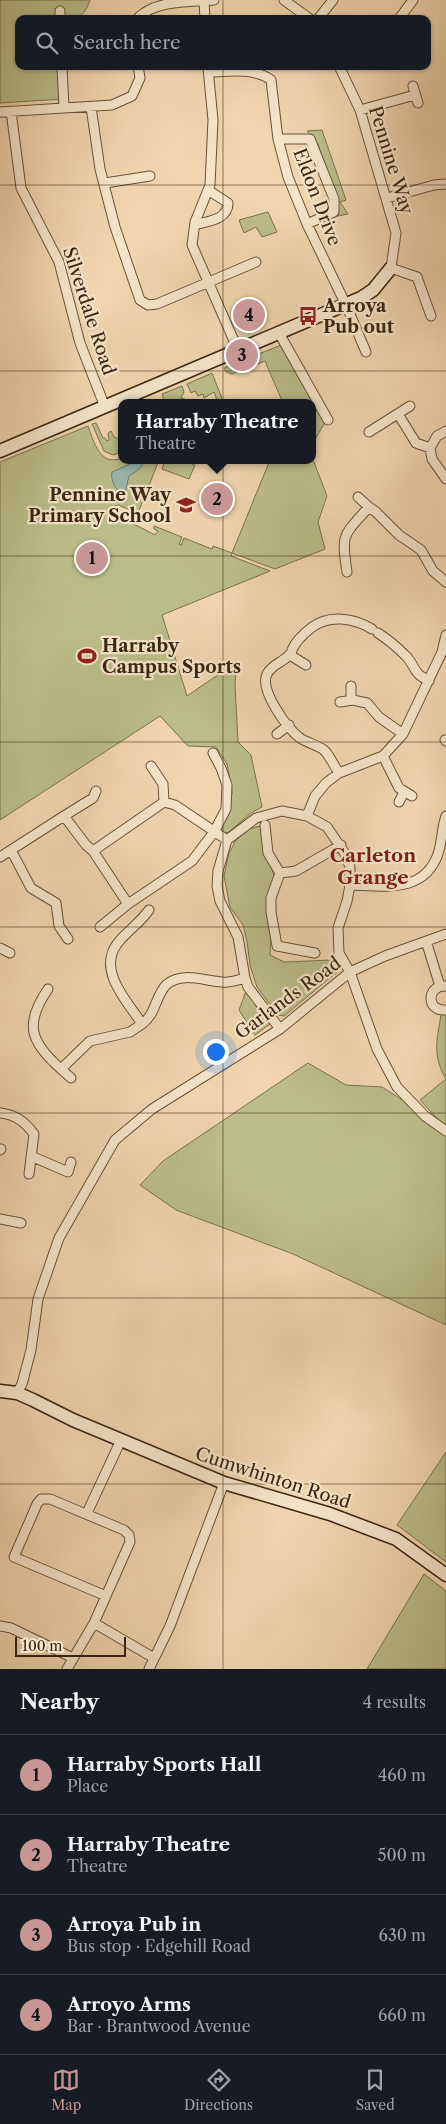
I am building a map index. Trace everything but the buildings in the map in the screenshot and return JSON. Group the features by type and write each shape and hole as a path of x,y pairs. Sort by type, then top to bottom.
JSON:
{"street":[{"path":"142,15 153,5 172,1 214,0"},
{"path":"284,0 305,15"},
{"path":"321,15 333,0"},
{"path":"402,15 413,0"},
{"path":"204,1 205,15"},
{"path":"62,70 64,108"},
{"path":"0,112 112,105 132,96 140,78 139,70"},
{"path":"208,70 213,120 212,160 208,190 195,225 192,245 238,350"},
{"name":"Eldon Drive","path":"223,70 262,73 271,80 278,139 288,177 307,224 346,305 366,352"},
{"name":"Pennine Way","path":"341,70 360,110 396,233 391,268"},
{"path":"360,110 415,95"},
{"path":"91,107 100,169 115,227 140,300 148,304 157,304 256,262"},
{"name":"Silverdale Road","path":"11,111 21,188 59,262 80,343 105,406"},
{"path":"278,139 310,139 334,199 334,212 307,224"},
{"path":"105,183 150,176"},
{"path":"387,198 434,185 446,184"},
{"path":"195,225 223,216 228,210 228,203 208,190"},
{"path":"122,399 346,305 373,290 391,268 417,277 431,316"},
{"path":"279,333 328,420"},
{"path":"0,451 118,401"},
{"path":"369,432 410,406"},
{"path":"398,414 416,443 430,448"},
{"path":"446,431 437,436 430,448 432,459 446,479"},
{"path":"358,497 376,512 398,535 421,550 433,570 446,582"},
{"path":"347,572 343,544 346,532 369,507"},
{"path":"339,772 324,750 300,738 267,693 265,681 267,673 272,667 290,655 293,647 312,628 328,620 351,620 375,631 391,642 408,659 415,671 429,681"},
{"path":"308,816 315,796 326,783 339,772 383,756 403,734 444,653 446,635"},
{"path":"290,655 306,665"},
{"path":"351,686 351,697 353,700"},
{"path":"340,702 353,700 367,703 378,717 403,734"},
{"path":"277,734 289,725"},
{"path":"100,926 128,904 192,862 214,832 226,809 227,785 213,753"},
{"path":"383,756 399,788 408,794 399,802"},
{"path":"151,766 163,784 164,802"},
{"path":"0,857 92,798 96,791"},
{"path":"164,802 175,806 227,840"},
{"path":"93,851 164,802"},
{"path":"280,1029 248,987 241,946 234,925 220,901 217,886 219,864 227,840 250,821 270,813 289,812 308,816 327,827 341,845 348,863 350,885 337,935 339,953 350,972 376,1049 397,1087 425,1116 446,1131"},
{"path":"64,816 86,846 93,851 128,904"},
{"path":"350,885 400,886 419,878 432,867 439,851 446,816"},
{"path":"265,825 268,853 280,872"},
{"path":"280,872 296,870 341,845"},
{"path":"10,850 31,888 56,903 60,926 68,939"},
{"path":"280,872 271,898 276,946 315,953"},
{"path":"142,1024 111,974 109,961 117,943 134,929 150,910"},
{"name":"Garlands Road","path":"17,1393 22,1384 31,1350 38,1300 59,1238 115,1140 152,1109 280,1029 350,972 385,956 446,934"},
{"path":"426,941 443,986 433,990 430,999 432,1006 436,1009 446,1010"},
{"path":"0,948 10,953"},
{"path":"61,1068 90,1041 130,1032 142,1024 152,1014 166,985 173,981 191,978 224,982 245,978"},
{"path":"48,989 33,1015 34,1039 40,1049 71,1078"},
{"path":"0,1113 12,1114 24,1121 34,1134 29,1174"},
{"path":"31,1156 68,1172 71,1162"},
{"path":"0,1219 21,1223"},
{"name":"Cumwhinton Road","path":"0,1391 17,1393 120,1440 224,1483 330,1514 396,1539 446,1575"},
{"path":"87,1514 120,1440"},
{"path":"149,1669 170,1626 191,1574 224,1483"},
{"path":"67,1669 94,1623 106,1596 130,1542 129,1535 124,1530 87,1514 50,1499 41,1499 37,1504 14,1558 106,1596"},
{"path":"94,1623 154,1658"},
{"path":"0,1626 11,1628 73,1658"}],"green space":[{"path":"0,0 90,0 82,15 15,15 15,70 63,70 64,99 0,103"},
{"path":"322,130 346,200 340,202 348,214 338,216 334,190 318,144 307,131"},
{"path":"268,212 277,232 262,237 256,227 244,233 239,220"},
{"path":"281,345 312,399 281,399 265,361 232,374 226,372 224,368"},
{"path":"212,373 222,399 217,399 214,392 204,398 203,394 198,396 195,391 191,393 187,384"},
{"path":"182,386 184,392 181,398 185,399 164,399 162,394"},
{"path":"316,406 325,422 316,438"},
{"path":"96,423 103,438 107,441 109,440 108,433 111,431 114,437 118,439 118,453 113,455 104,451 92,424"},
{"name":"Harraby Campus Sports","path":"88,426 99,451 108,459 118,459 118,464 157,464 138,513 118,505 110,508 116,521 122,518 155,535 158,531 154,529 154,526 182,537 179,544 181,545 184,538 212,549 213,546 232,553 231,556 270,571 162,615 187,696 237,662 235,684 238,742 251,755 262,807 251,813 229,832 225,833 219,829 229,811 232,792 227,764 216,747 188,746 160,716 0,820 0,462"},
{"path":"164,464 195,465 189,479 162,469"},
{"path":"268,464 315,464 327,496 318,522 325,549 275,569 232,553"},
{"path":"263,825 265,853 275,877 270,955 284,962 332,960 337,972 284,1016 278,1015 257,987 250,965 243,925 230,907 224,876 229,853 236,840 249,829"},
{"path":"246,991 270,1024 255,1035 239,1010"},
{"path":"446,1012 446,1079 437,1055 437,1047 441,1015"},
{"path":"308,1063 346,1085 382,1087 446,1128 446,1325 293,1254 176,1210 140,1185 163,1161"},
{"path":"446,1079 446,1128 420,1100"},
{"path":"446,1452 446,1562 397,1525"},
{"path":"424,1574 446,1591 446,1669 367,1669"}],"water":[{"path":"130,464 143,464 129,476 125,493 122,494 114,484 112,472"}],"place":[{"name":"Arroyo Arms","path":"249,315"},
{"name":"Arroya Pub out","path":"308,316"},
{"name":"Arroya Pub in","path":"242,355"},
{"name":"Harraby Theatre","path":"217,499"},
{"name":"Pennine Way Primary School","path":"186,505"},
{"name":"Harraby Sports Hall","path":"92,558"},
{"name":"Harraby Campus Sports","path":"87,656"}],"district":[{"name":"Carleton Grange","path":"373,866"}]}
